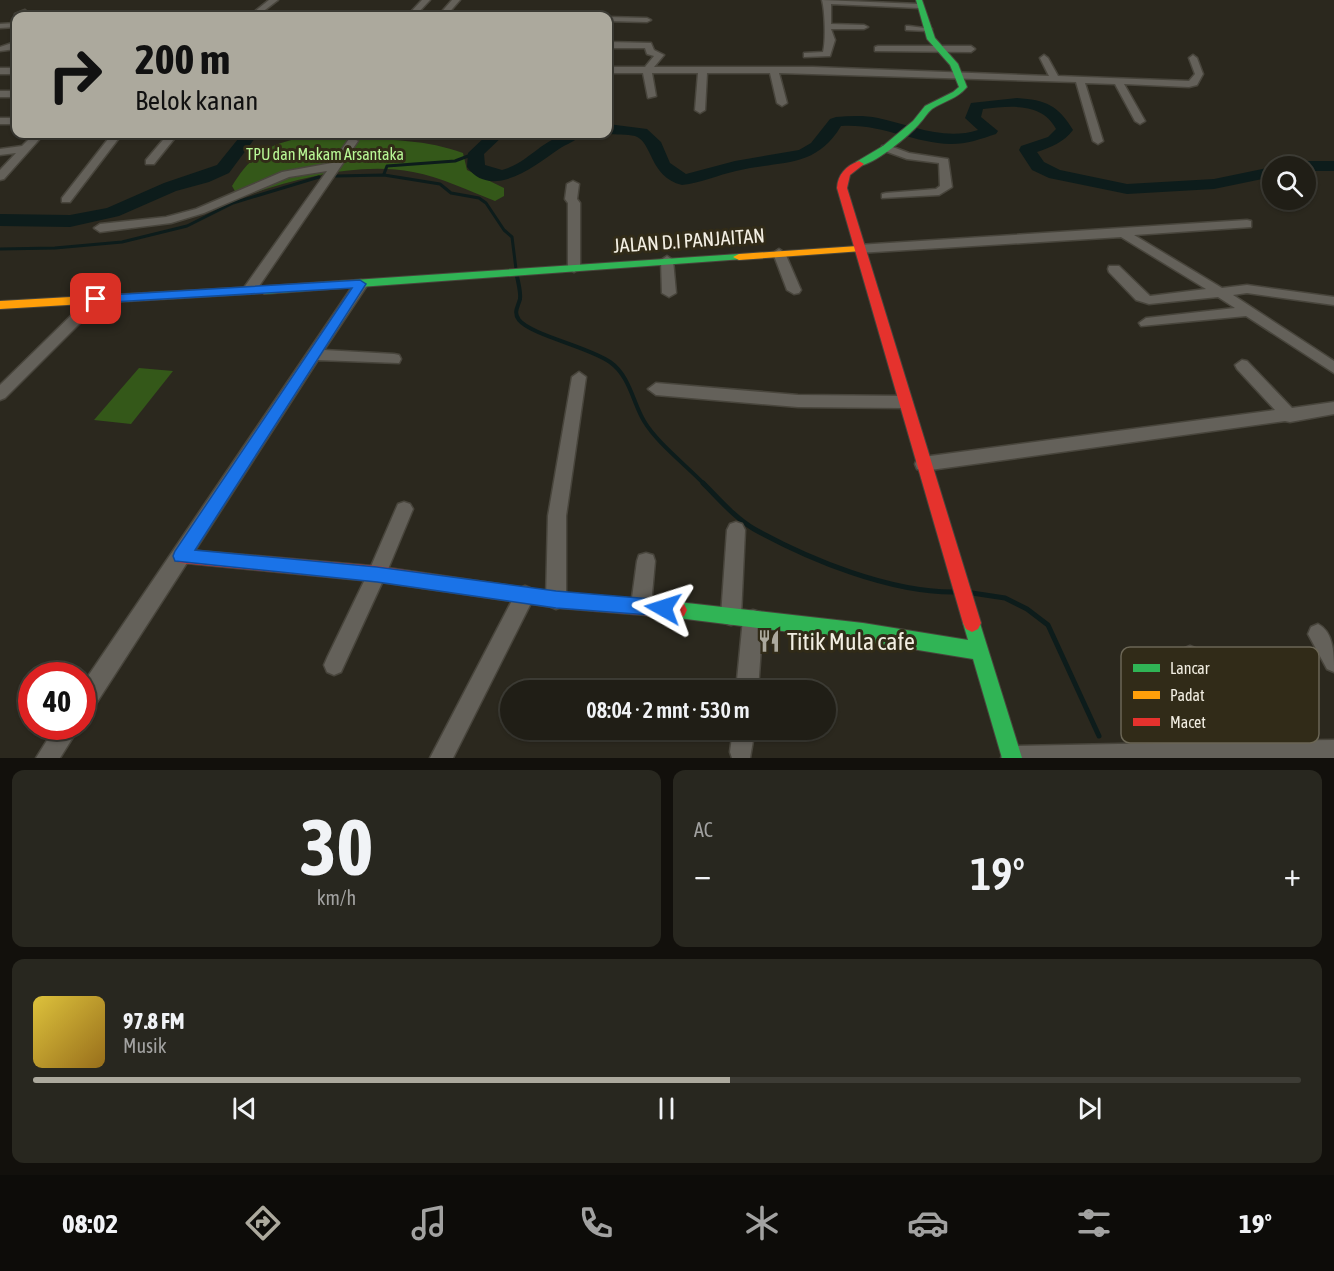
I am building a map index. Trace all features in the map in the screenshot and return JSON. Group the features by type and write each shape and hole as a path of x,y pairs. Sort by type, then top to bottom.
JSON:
{"street":[{"path":"258,12 274,0"},
{"path":"415,12 426,0"},
{"path":"446,12 456,0"},
{"path":"813,70 806,54 826,54 831,40 827,26 829,15 826,1 919,3 931,39 950,58 963,83 961,89 928,108 916,123 886,148 847,171 842,178 842,188 858,249 1012,758 1334,751"},
{"path":"612,20 647,20"},
{"path":"827,26 864,27"},
{"path":"909,28 928,29"},
{"path":"612,45 650,45 650,52 660,56 647,70"},
{"path":"878,49 971,49"},
{"path":"1044,58 1054,78"},
{"path":"612,70 813,70 1194,83 1199,74 1193,58"},
{"path":"647,70 651,96"},
{"path":"700,111 703,70"},
{"path":"774,70 782,103"},
{"path":"1079,79 1098,141"},
{"path":"1118,81 1140,121"},
{"path":"0,177 36,138"},
{"path":"66,200 114,138"},
{"path":"150,162 170,138"},
{"path":"250,289 353,141"},
{"path":"886,148 907,156 944,161 946,187 939,192 886,196"},
{"path":"0,152 26,149"},
{"path":"100,228 167,220 200,211 286,174 332,171"},
{"path":"573,184 571,199 574,203 574,267"},
{"path":"858,249 1247,224"},
{"path":"1123,233 1220,292 1334,368"},
{"name":"JALAN D.I PANJAITAN","path":"0,305 360,284 667,260 858,249"},
{"path":"779,253 794,290"},
{"path":"667,260 669,293"},
{"path":"1114,269 1141,297 1149,300 1257,290 1334,301"},
{"path":"96,684 360,284"},
{"path":"0,394 96,299"},
{"path":"1146,323 1247,311"},
{"path":"314,355 394,359"},
{"path":"1242,365 1264,385 1290,416"},
{"path":"556,600 557,517 567,450 576,412 579,377"},
{"path":"656,389 798,401 904,402"},
{"path":"923,464 1290,416 1334,408"},
{"path":"334,665 377,574 404,509"},
{"path":"730,616 736,530"},
{"path":"181,556 377,574 556,600 641,605 863,632 979,651"},
{"path":"641,605 646,561"},
{"path":"441,758 525,596"},
{"path":"748,680 753,619"},
{"path":"1318,634 1334,662"},
{"path":"47,758 59,740"},
{"path":"741,752 743,740"},
{"path":"1233,743 1238,753"}],"green space":[{"name":"TPU dan Makam Arsantaka","path":"351,138 436,145 463,153 467,170 504,188 504,196 495,201 423,174 392,169 370,169 324,174 239,198 232,186 250,162 270,148 294,139"},
{"path":"139,368 173,371 131,424 94,420"}],"waterway":[{"path":"612,129 641,132 653,142 663,166 682,180 735,166 805,153 817,147 827,137 836,122 856,120 876,122 932,137 970,138 990,131 973,118 976,106 995,103 1027,103 1038,105 1056,115 1065,130 1054,140 1027,150 1038,166 1055,174 1127,189 1214,184 1262,174"},
{"path":"0,220 70,221 112,212 170,187 203,178 223,169 247,138"},
{"path":"493,138 476,153 476,167 490,174 502,175 515,172 527,165 564,138"},
{"path":"384,174 387,166 455,161 476,153"},
{"path":"1316,166 1334,166"},
{"path":"336,176 384,175 440,184 451,193 479,198 486,203 504,230 512,237 517,277"},
{"path":"0,249 55,248 122,242 187,226 233,203 319,177"},
{"path":"517,276 520,299 516,312 519,320 535,331 589,351 617,368 627,382 644,421 664,446 704,484"},
{"path":"704,484 747,525 825,563 903,587 953,592"},
{"path":"972,593 1005,598 1027,609 1048,625 1099,736"}],"traffic: fast":[{"path":"859,164 886,148 916,123 928,108 956,94 963,87 954,64 931,39 919,0"},
{"path":"264,290 739,257"},
{"path":"678,610 863,632 979,651"},
{"path":"972,623 1012,758"}],"traffic: slow":[{"path":"739,257 858,249"},
{"path":"0,305 264,290"}],"traffic: jam":[{"path":"859,164 846,173 842,188 972,623"},
{"path":"181,556 377,574 556,600 678,610"}],"place":[{"name":"Titik Mula cafe","path":"769,641"}],"route":[{"path":"96,299 360,284 181,556 377,574 556,600 663,608"}]}
